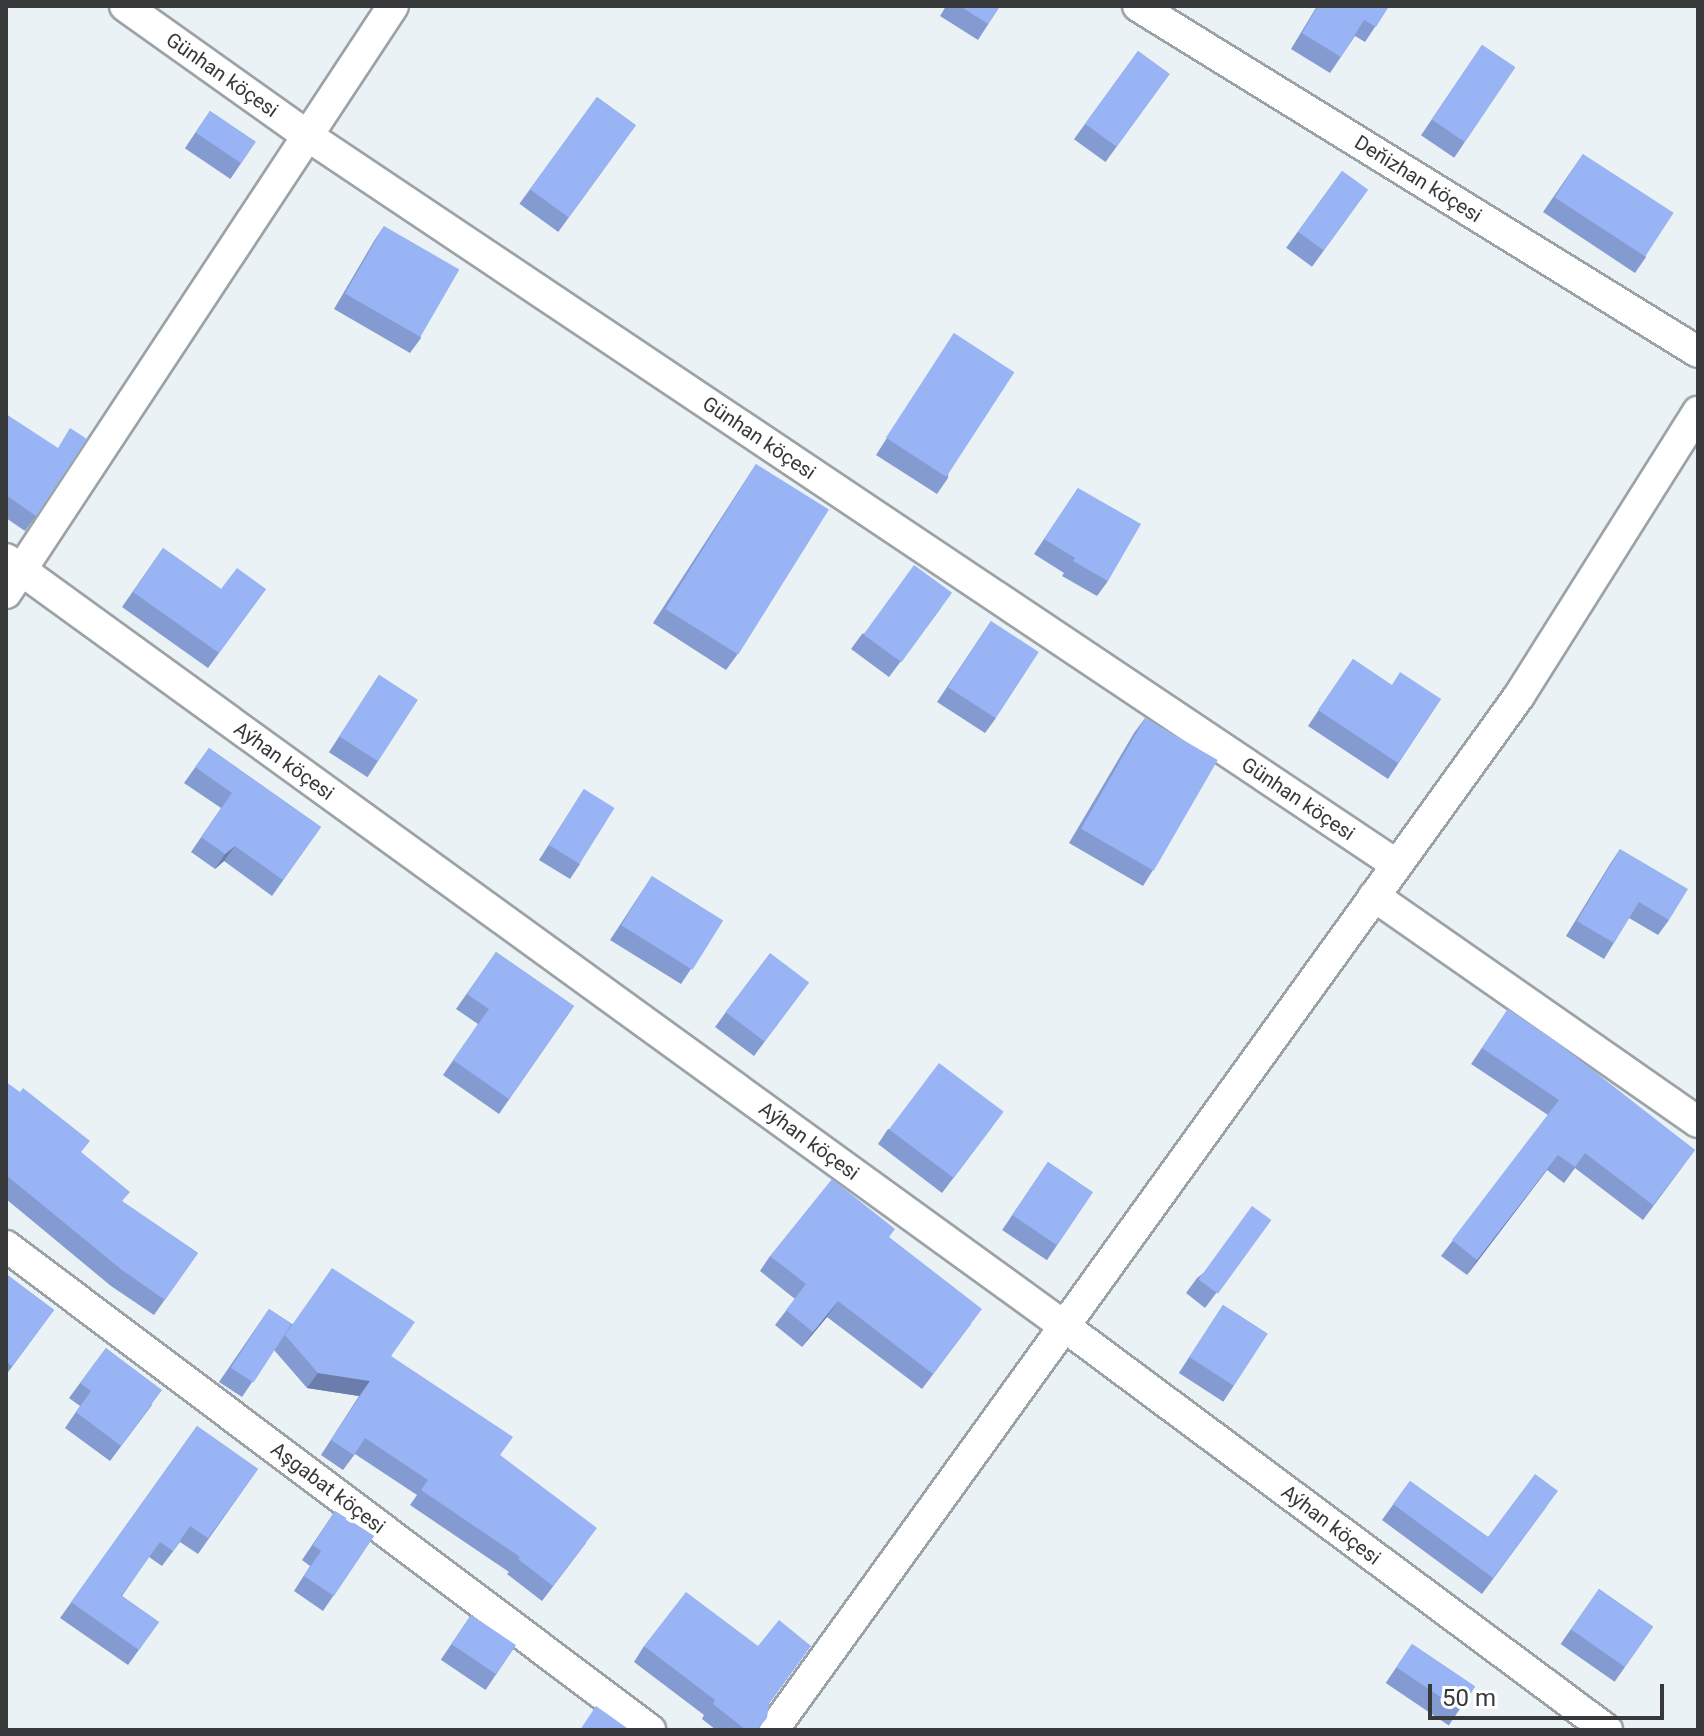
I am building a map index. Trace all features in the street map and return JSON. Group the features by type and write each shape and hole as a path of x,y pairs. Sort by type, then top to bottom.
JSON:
{"street":[{"name":"Günhan köçesi","path":"125,6 308,136 1397,865"},
{"path":"11,574 393,6"},
{"name":"Deňizhan köçesi","path":"1138,6 1698,352"},
{"path":"773,1730 1519,696 1694,430"},
{"name":"Aýhan köçesi","path":"11,574 1064,1326 1607,1730"},
{"path":"1374,896 1698,1122"},
{"name":"Aşgabat köçesi","path":"6,1246 650,1730"}],"building":[{"path":"960,6 1000,6 988,24"},
{"path":"1318,6 1389,6 1376,27 1364,20 1341,57 1302,33"},
{"path":"1482,45 1515,67 1465,142 1432,120"},
{"path":"1138,51 1170,74 1117,147 1085,124"},
{"path":"597,97 636,125 569,217 530,189"},
{"path":"210,111 256,142 241,163 195,133"},
{"path":"1583,154 1674,213 1645,256 1555,198"},
{"path":"1342,171 1368,190 1324,250 1298,232"},
{"path":"384,226 459,270 420,337 345,294"},
{"path":"954,333 1014,372 946,477 886,438"},
{"path":"6,414 58,448 70,428 87,439 36,516 6,495"},
{"path":"756,464 829,510 738,655 665,609"},
{"path":"1078,488 1141,524 1108,581 1073,561 1075,558 1044,539"},
{"path":"163,548 221,589 237,568 266,589 219,653 133,592"},
{"path":"914,565 952,593 901,662 863,635"},
{"path":"991,621 1039,652 996,718 948,687"},
{"path":"1353,659 1392,685 1400,672 1441,699 1398,763 1318,710"},
{"path":"379,675 418,700 378,761 339,736"},
{"path":"1145,718 1218,760 1154,871 1081,829"},
{"path":"209,748 321,827 283,880 235,846 225,854 201,837 232,793 195,767"},
{"path":"584,789 615,808 580,864 549,845"},
{"path":"1620,849 1688,889 1669,920 1639,902 1614,943 1577,921"},
{"path":"652,876 723,921 693,970 621,925"},
{"path":"496,952 574,1006 509,1099 453,1060 489,1009 467,994"},
{"path":"770,953 809,982 765,1042 725,1012"},
{"path":"1508,1009 1558,1043 1695,1150 1653,1205 1585,1153 1575,1167 1558,1155 1477,1260 1452,1240 1559,1100 1482,1048"},
{"path":"939,1063 1004,1112 954,1178 889,1129"},
{"path":"6,1082 20,1092 23,1088 90,1141 81,1152 130,1192 122,1201 198,1253 165,1300 122,1270 6,1175"},
{"path":"1048,1162 1093,1192 1057,1245 1012,1215"},
{"path":"832,1179 895,1229 889,1237 982,1309 933,1374 838,1301 813,1332 786,1310 806,1284 770,1256"},
{"path":"1252,1206 1271,1220 1218,1294 1199,1280"},
{"path":"332,1268 415,1322 391,1356 513,1437 500,1455 597,1528 553,1586 518,1559 520,1557 421,1490 428,1480 365,1438 354,1455 331,1440 370,1381 318,1373 285,1335"},
{"path":"6,1274 54,1310 12,1366 6,1361"},
{"path":"1223,1305 1267,1334 1234,1386 1189,1357"},
{"path":"269,1309 292,1324 254,1382 231,1368"},
{"path":"106,1348 162,1390 121,1446 76,1412 91,1391 80,1383"},
{"path":"197,1426 258,1469 208,1538 190,1526 173,1551 160,1542 121,1596 159,1622 139,1650 71,1602"},
{"path":"1535,1474 1558,1491 1493,1578 1393,1504 1410,1481 1488,1537"},
{"path":"335,1511 374,1536 334,1596 304,1576 321,1551 313,1545"},
{"path":"1599,1589 1653,1627 1625,1667 1571,1629"},
{"path":"686,1592 758,1646 779,1620 811,1646 769,1704 767,1718 757,1730 746,1730 713,1704 715,1700 644,1646"},
{"path":"471,1615 516,1645 496,1674 451,1644"},
{"path":"1412,1644 1475,1686 1459,1710 1396,1667"},
{"path":"596,1706 627,1728 580,1730"}]}
